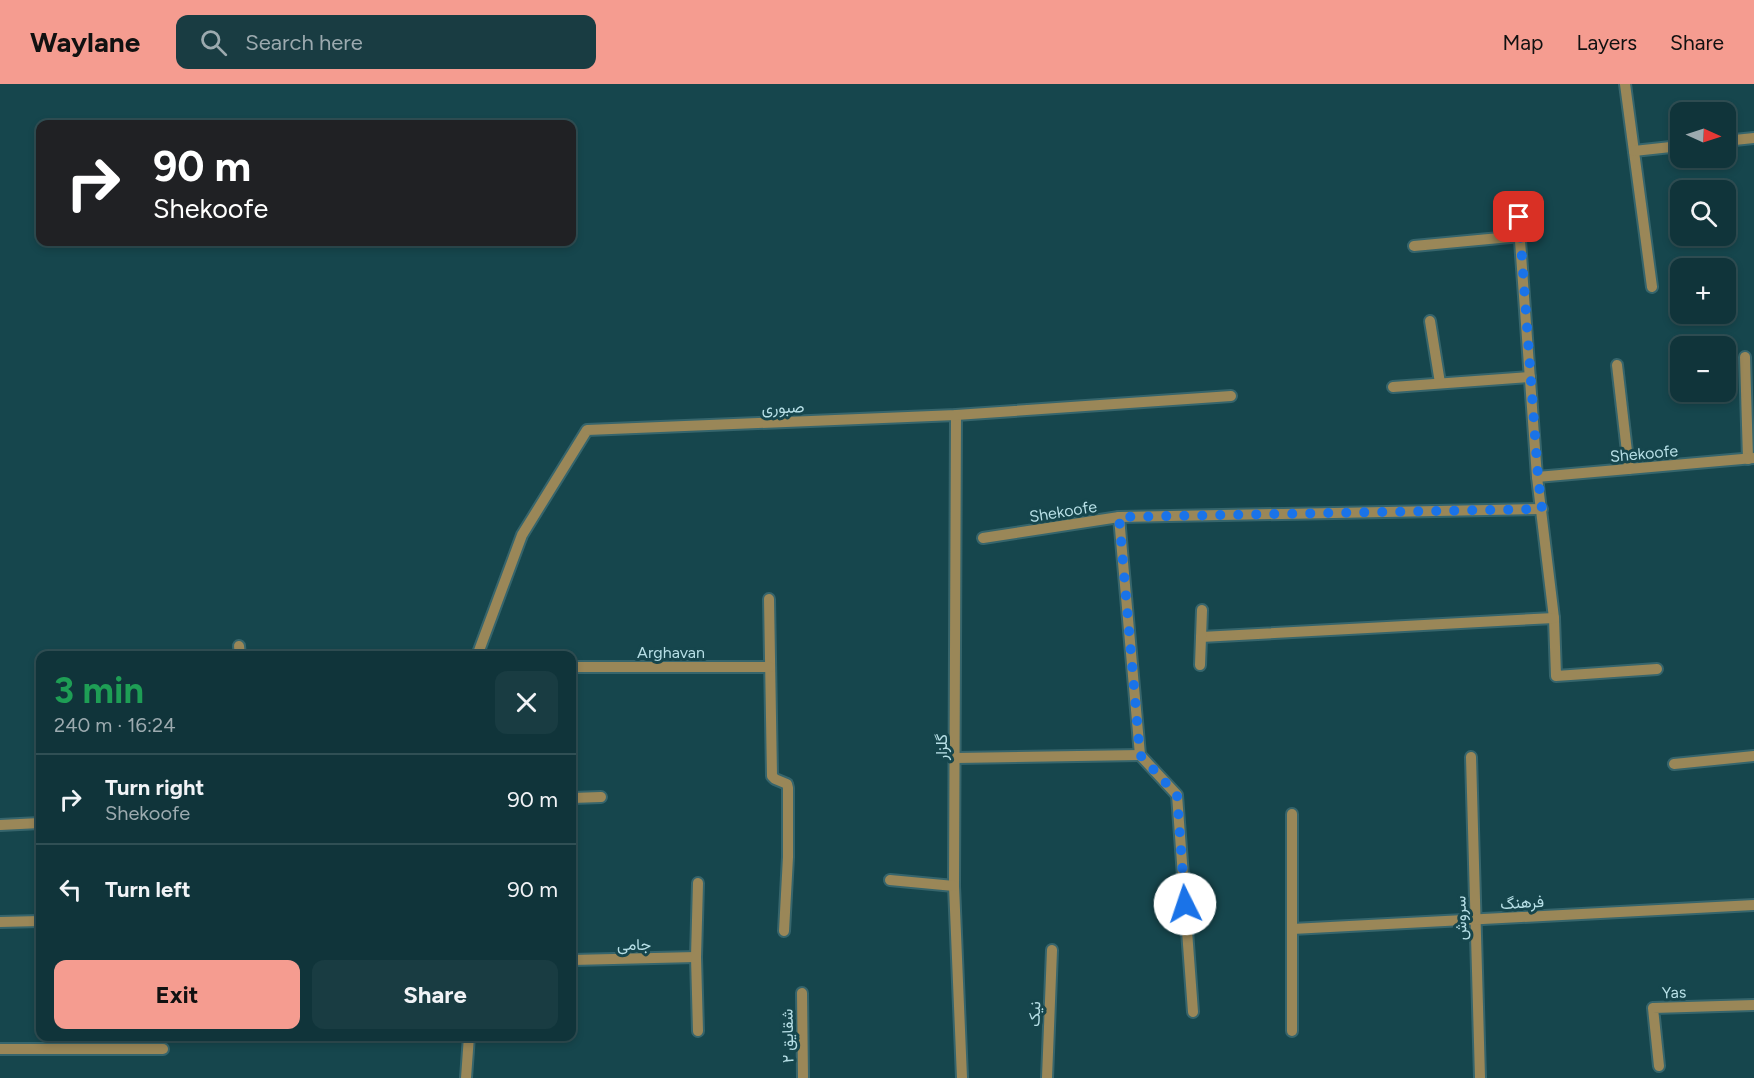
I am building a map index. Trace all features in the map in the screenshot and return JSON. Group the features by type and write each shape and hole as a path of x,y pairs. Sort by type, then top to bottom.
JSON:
{"street":[{"path":"1625,84 1652,287"},
{"path":"1736,140 1754,138"},
{"path":"1634,151 1670,147"},
{"path":"1517,199 1538,477 1554,618 1556,676 1657,669"},
{"path":"1414,246 1521,236"},
{"path":"1430,321 1440,383"},
{"path":"1745,357 1751,459"},
{"path":"1617,365 1629,469"},
{"path":"1393,387 1530,377"},
{"name":"صبوری","path":"479,651 522,535 587,430 956,415 1231,396"},
{"name":"گلزار","path":"956,415 954,886 962,1078"},
{"name":"Shekoofe","path":"1538,477 1751,459"},
{"name":"Shekoofe","path":"983,538 1119,517 1542,509"},
{"path":"1119,517 1140,755 1177,795 1193,1012"},
{"path":"769,599 772,776 787,784 788,788 789,857 784,931"},
{"path":"1200,666 1202,610"},
{"path":"1201,637 1554,618"},
{"name":"Arghavan","path":"576,667 770,667"},
{"path":"956,758 1140,755"},
{"path":"1674,764 1754,756"},
{"name":"سروش","path":"1472,757 1480,1078"},
{"path":"576,798 601,797"},
{"path":"1292,814 1292,1031"},
{"path":"0,825 36,823"},
{"path":"890,880 954,886"},
{"path":"698,883 696,957 698,1031"},
{"name":"فرهنگ","path":"1292,928 1754,905"},
{"path":"0,922 36,921"},
{"name":"نیک","path":"1047,1078 1052,950"},
{"name":"جامی","path":"576,960 696,957"},
{"name":"شقایق ۲","path":"802,993 803,1078"},
{"name":"Yas","path":"1659,1066 1653,1008 1754,1005"},
{"path":"466,1078 469,1041"},
{"path":"0,1049 163,1049"}],"route":[{"path":"1185,904 1177,795 1140,755 1119,517 1542,509 1519,217"}]}
